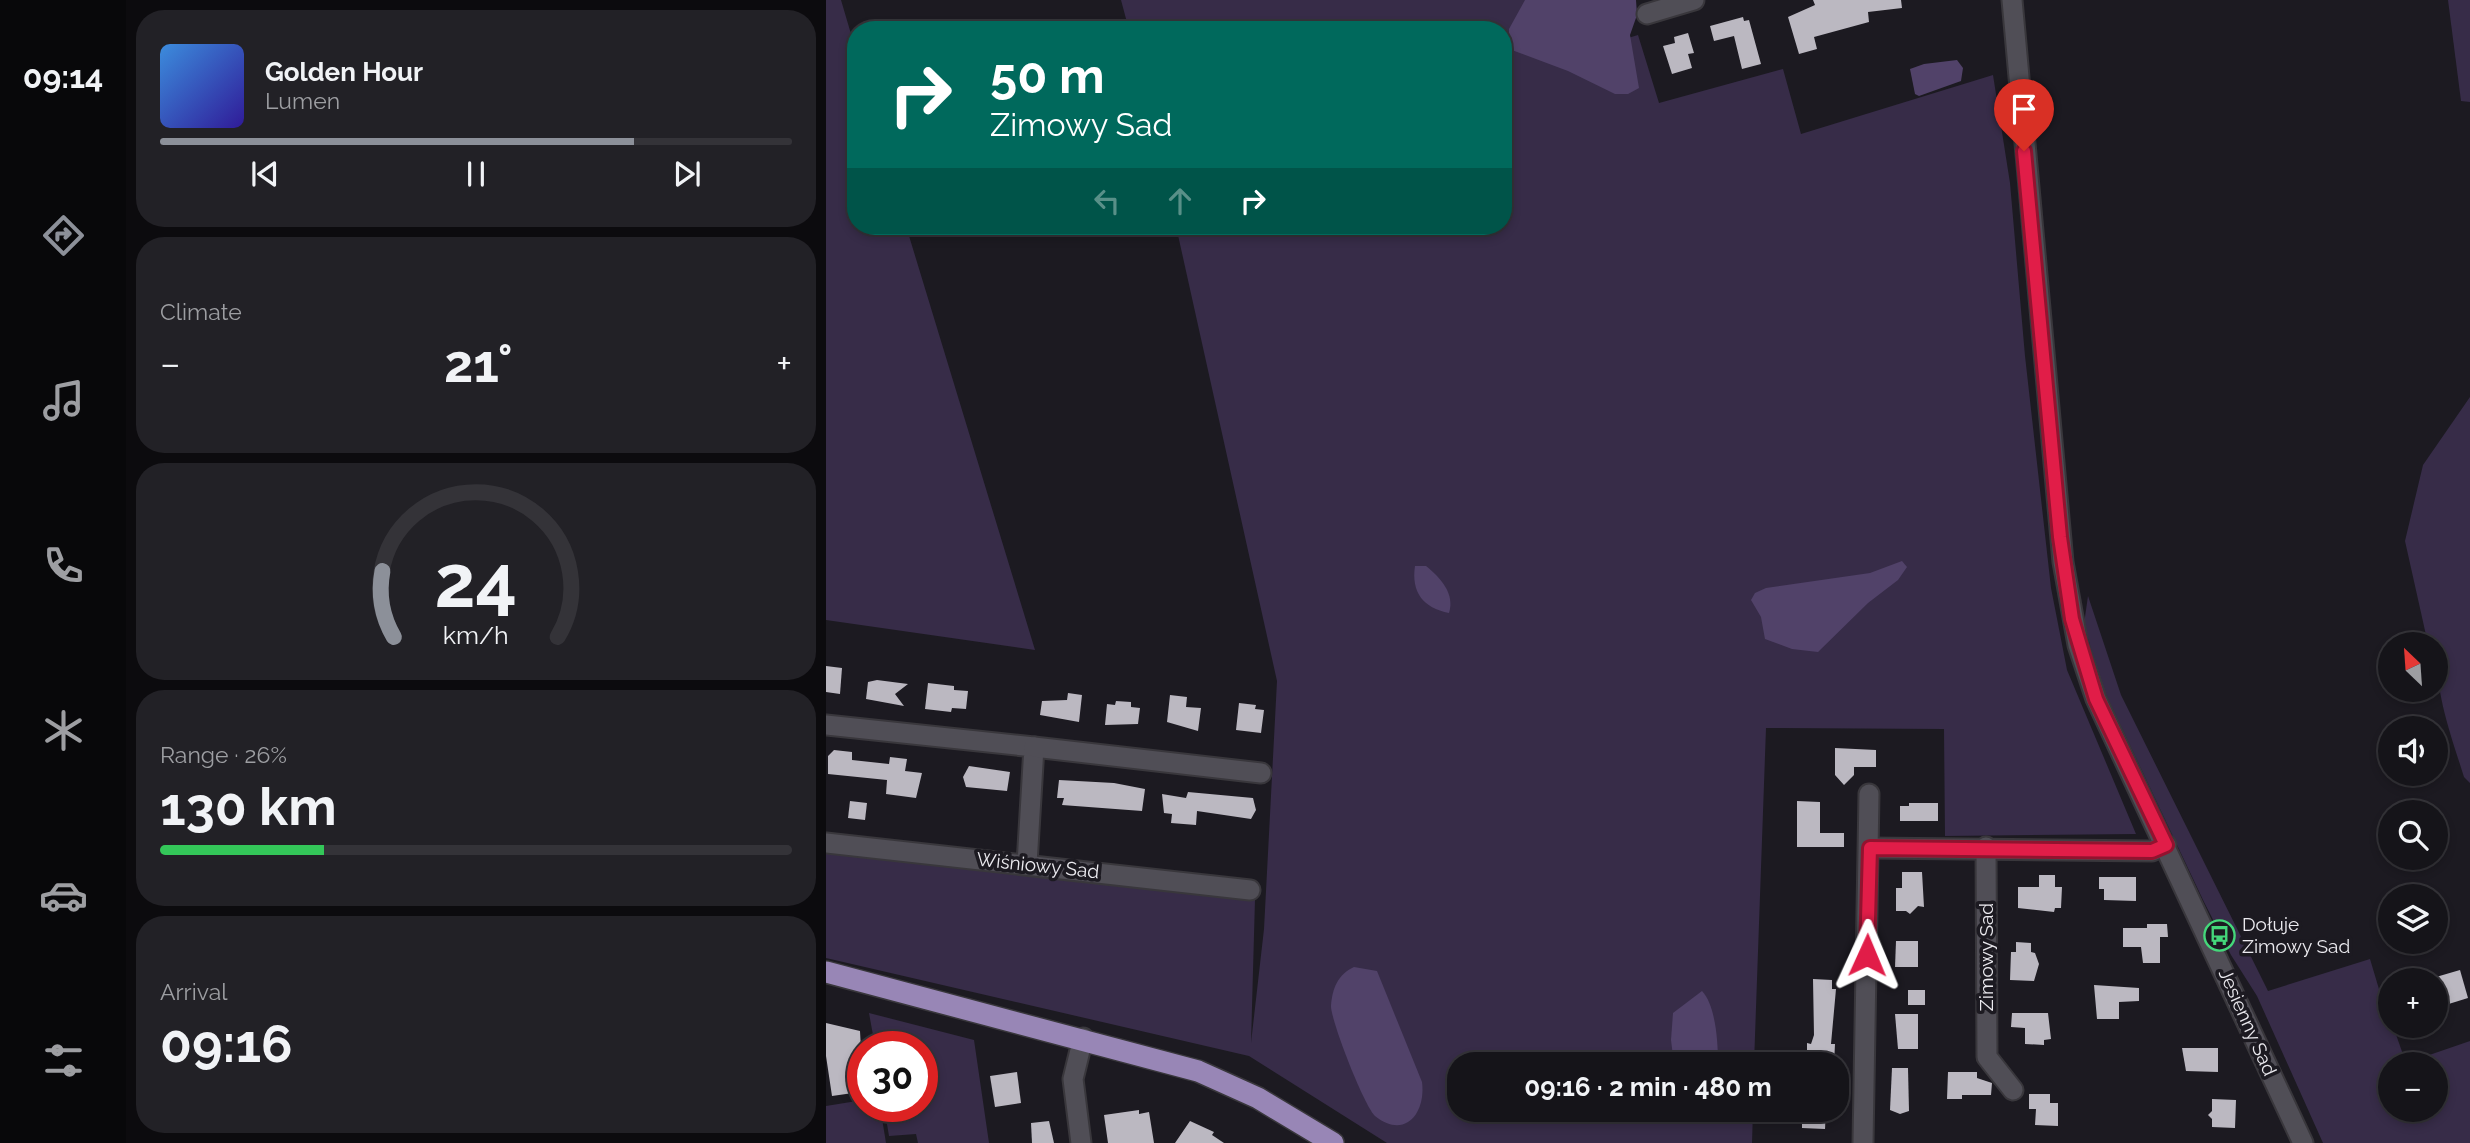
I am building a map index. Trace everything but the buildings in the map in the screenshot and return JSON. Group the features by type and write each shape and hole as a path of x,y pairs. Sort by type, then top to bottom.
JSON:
{"main road":[{"path":"826,972 1083,1038 1213,1076 1288,1115 1333,1143"}],"street":[{"path":"1647,14 1694,0"},
{"name":"Jesienny Sad","path":"2012,0 2063,562 2081,657 2103,712 2303,1143"},
{"path":"826,725 1261,773"},
{"path":"1027,864 1034,747"},
{"path":"1863,1143 1869,794"},
{"name":"Wiśniowy Sad","path":"826,843 1250,890"},
{"path":"1870,848 1986,847 2152,851 2166,845"},
{"name":"Zimowy Sad","path":"1986,847 1987,1057 2013,1090"},
{"path":"1081,1143 1073,1079 1083,1038"}],"shaded area":[{"path":"826,0 841,0 847,21 847,235 909,235 1035,650 826,620"},
{"path":"1121,0 1622,0 1628,38 1638,35 1659,103 1783,69 1801,134 1993,75 2010,183 2025,356 2051,588 2067,670 2136,834 1945,836 1944,729 1766,728 1754,1052 1447,1052 1447,1122 1753,1122 1752,1143 1387,1143 1249,1056 826,958 826,849 1255,899 1251,1043 1264,929 1277,681 1178,235 1512,235 1512,21 1127,21"},
{"path":"1525,0 1636,0 1637,15 1630,35 1639,88 1628,94 1615,94 1568,71 1512,50 1512,24"},
{"path":"2448,0 2470,0 2470,102 2461,101"},
{"path":"1957,60 1963,68 1961,81 1919,96 1915,94 1910,69 1924,64"},
{"path":"2470,397 2470,783 2464,777 2442,702 2448,702 2448,632 2425,632 2405,541 2423,465"},
{"path":"1902,561 1907,567 1898,580 1868,603 1818,652 1792,649 1765,639 1761,617 1751,600 1755,593 1766,588 1870,573"},
{"path":"1415,566 1426,566 1441,581 1450,599 1449,613 1432,607 1421,597 1415,584"},
{"path":"2088,596 2121,695 2268,991 2370,959 2378,986 2378,1038 2397,1038 2402,1052 2378,1052 2378,1122 2448,1122 2448,1052 2438,1052 2470,1041 2470,1143 2323,1143 2257,996 2231,955 2204,902 2101,684 2084,624"},
{"path":"1354,967 1377,971 1422,1082 1421,1104 1417,1113 1404,1124 1386,1123 1370,1109 1336,1028 1331,1006 1333,994 1340,978"},
{"path":"1702,991 1713,1015 1718,1052 1672,1052 1673,1013"},
{"path":"869,1013 974,1040 989,1143 918,1143 916,1134 889,1136 887,1122 938,1122 938,1031 872,1031"},
{"path":"847,1103 847,1122 883,1122 886,1143 826,1143 826,1106"}],"place":[{"name":"Dołuje Zimowy Sad","path":"2219,935"}],"route":[{"path":"1867,955 1870,848 1986,847 2152,851 2166,845 2096,699 2081,657 2072,619 2060,537 2024,151"}]}
